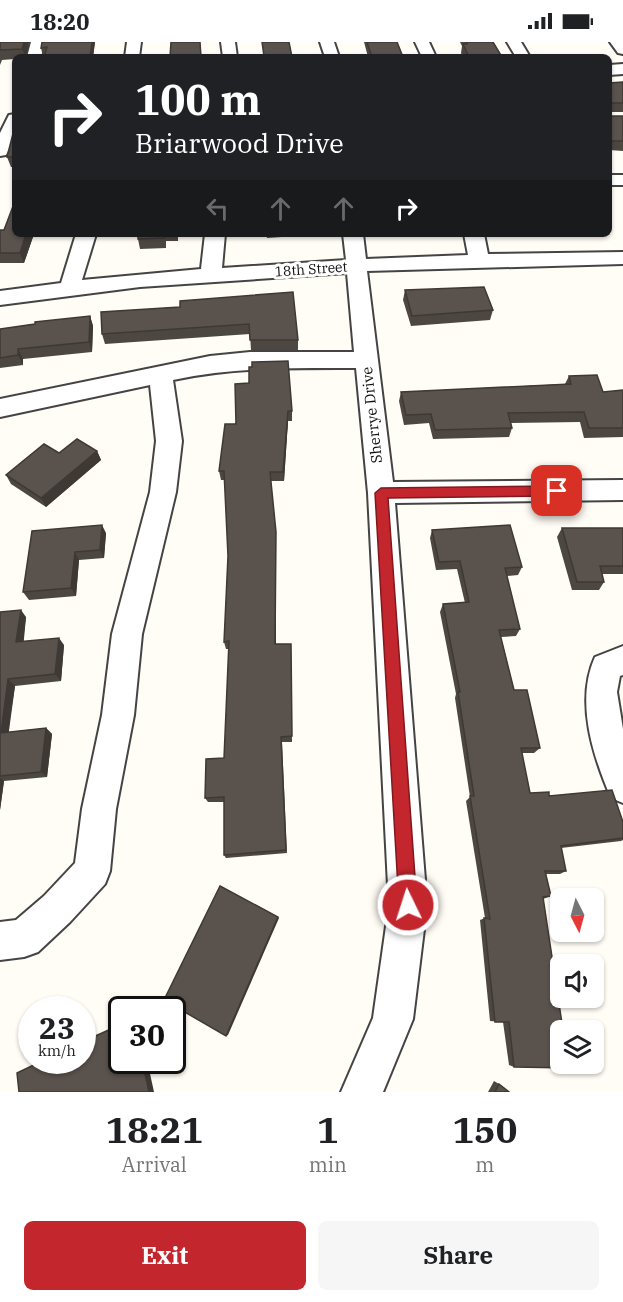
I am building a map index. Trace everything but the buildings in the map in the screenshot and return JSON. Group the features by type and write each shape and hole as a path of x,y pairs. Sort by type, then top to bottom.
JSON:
{"street":[{"path":"617,42 623,50"},
{"path":"0,151 12,125"},
{"path":"70,287 85,237"},
{"path":"211,275 215,237"},
{"name":"Sherrye Drive","path":"353,237 381,493 408,905 393,1019 362,1092"},
{"path":"475,237 479,262"},
{"name":"18th Street","path":"0,298 70,287 211,275 612,253"},
{"path":"0,408 210,364 250,360 366,360"},
{"path":"0,941 24,938 57,909 92,871 99,809 118,715 127,634 163,492 169,441 161,375"},
{"path":"381,493 623,490"},
{"path":"623,660 606,667 601,692 608,739 623,786"}],"route":[{"path":"408,905 381,493 557,491"}]}
